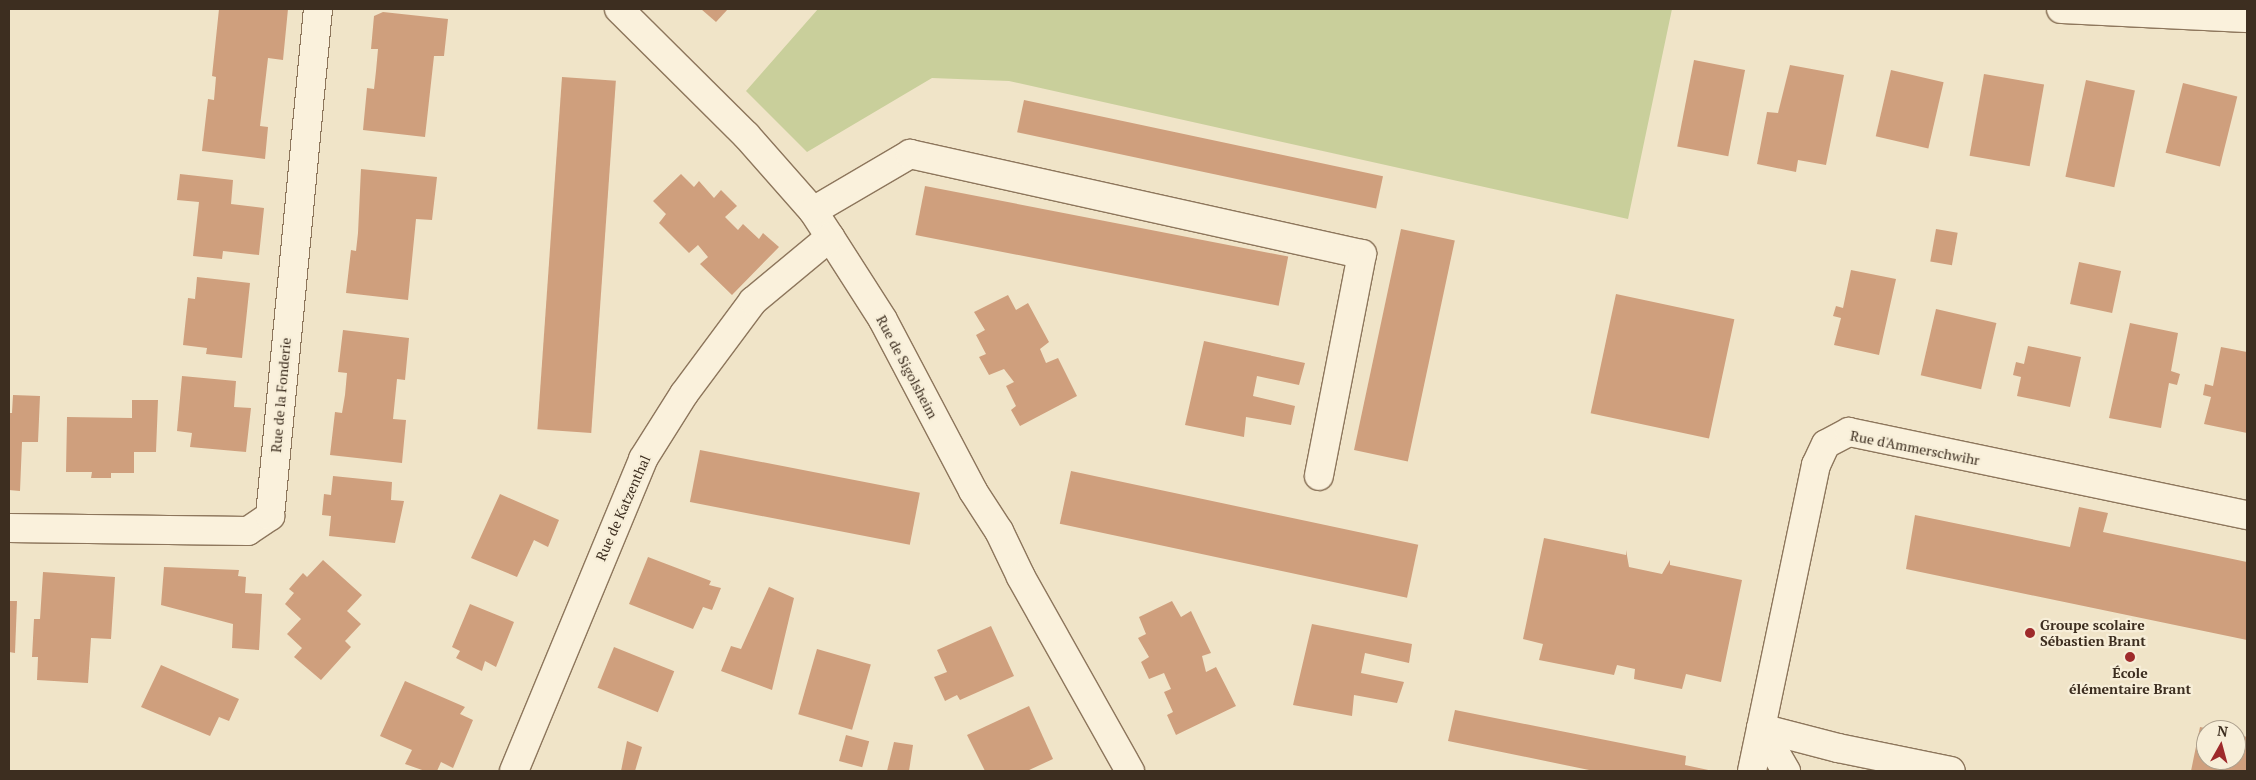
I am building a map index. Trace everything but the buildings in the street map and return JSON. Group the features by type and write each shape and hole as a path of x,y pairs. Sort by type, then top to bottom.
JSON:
{"street":[{"name":"Rue de la Fonderie","path":"9,528 248,530 270,516 318,9"},
{"name":"Rue de Sigolsheim","path":"619,9 746,135 813,211 883,320 973,491 999,531 1021,577 1130,771"},
{"path":"2061,9 2247,18"},
{"path":"813,211 910,154 1362,254 1319,476"},
{"name":"Rue de Katzenthal","path":"514,771 643,459 684,394 753,301 830,237"},
{"name":"Rue d'Ammerschwihr","path":"1752,771 1816,465 1826,444 1849,432 2247,515"},
{"path":"1761,728 1786,771"},
{"path":"1761,728 1838,748 1952,771"}],"green space":[{"path":"818,9 1672,9 1628,219 1009,81 932,78 807,152 746,91"}],"place":[{"name":"Groupe scolaire Sébastien Brant","path":"2030,633"},
{"name":"École élémentaire Brant","path":"2130,657"}]}
